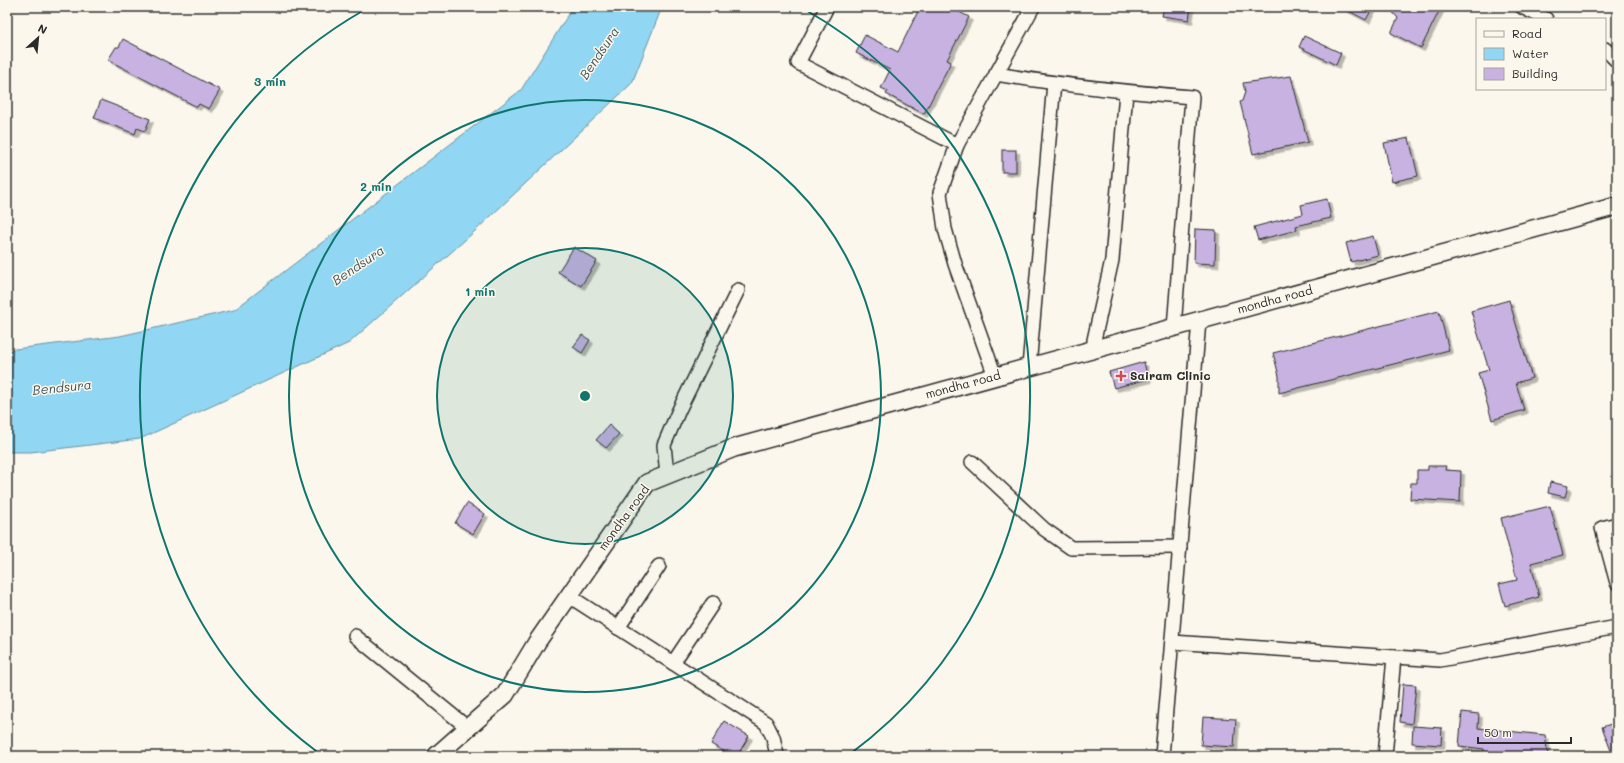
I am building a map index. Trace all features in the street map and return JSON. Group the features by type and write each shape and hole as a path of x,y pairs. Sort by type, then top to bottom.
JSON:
{"street":[{"path":"827,7 798,63 956,145"},
{"path":"995,376 945,229 940,193 956,145 1033,7"},
{"path":"1522,7 1544,18"},
{"path":"1606,50 1617,61"},
{"path":"996,74 1126,92 1192,97 1174,328"},
{"path":"1029,367 1054,83"},
{"path":"1094,349 1094,340 1112,260 1126,92"},
{"name":"mondha road","path":"436,756 504,695 537,642 647,483 734,448 1617,206"},
{"path":"667,475 664,445 679,410 738,290"},
{"path":"1162,756 1200,321"},
{"path":"972,462 1044,529 1071,548 1180,547"},
{"path":"1617,524 1602,528 1617,583"},
{"path":"618,628 659,566"},
{"path":"569,596 766,723 773,737 778,755"},
{"path":"673,663 713,603"},
{"path":"1172,642 1440,660 1617,627"},
{"path":"355,636 468,728"},
{"path":"1385,756 1394,657"}],"water":[{"name":"Bendsura","path":"573,7 662,7 632,83 474,232 349,343 140,439 31,452 7,452 7,350 120,336 234,310 521,90"}],"building":[{"path":"920,7 950,7 969,17 947,60 951,62 924,114 886,94 888,91 881,88 890,70 856,53 865,35 898,52"},
{"path":"1164,7 1191,7 1189,20 1162,16"},
{"path":"1341,7 1373,7 1366,20"},
{"path":"1388,7 1441,7 1421,48 1391,33 1398,18"},
{"path":"1304,36 1341,53 1336,65 1299,47"},
{"path":"123,39 220,90 209,109 199,104 197,107 108,60 116,47 119,47"},
{"path":"1291,76 1308,142 1253,154 1240,102 1242,101 1245,92 1243,83"},
{"path":"101,100 150,119 145,131 137,128 135,134 94,118"},
{"path":"1409,138 1418,176 1392,182 1384,143"},
{"path":"1002,150 1016,150 1016,172 1002,172"},
{"path":"1327,199 1331,218 1296,226 1297,230 1258,240 1254,227 1303,214 1301,205"},
{"path":"1195,229 1216,230 1215,264 1194,263"},
{"path":"1373,236 1378,255 1351,262 1346,243"},
{"path":"574,247 597,261 581,286 558,272"},
{"path":"1509,300 1532,378 1516,383 1524,410 1492,420 1478,373 1489,370 1471,311"},
{"path":"1439,311 1449,350 1279,393 1279,376 1273,353"},
{"path":"582,335 590,340 582,353 573,347"},
{"path":"1144,362 1148,379 1114,388 1109,372"},
{"path":"609,425 619,434 606,448 596,440"},
{"path":"1428,466 1446,466 1445,470 1461,471 1460,502 1410,499 1411,483 1417,483 1417,470 1428,470"},
{"path":"1550,482 1568,486 1565,497 1548,493"},
{"path":"467,503 485,514 473,534 455,523"},
{"path":"1550,506 1563,555 1531,563 1539,597 1505,606 1499,584 1517,580 1501,518"},
{"path":"1403,684 1416,685 1412,724 1400,722"},
{"path":"1462,712 1479,714 1478,728 1545,735 1548,756 1484,756 1484,749 1459,746"},
{"path":"1203,717 1236,719 1234,747 1201,745"},
{"path":"724,721 749,736 737,756 732,756 711,744"},
{"path":"1617,722 1617,756 1613,756 1602,727"},
{"path":"1413,726 1442,728 1441,745 1412,743"}],"place":[{"name":"Sairam Clinic","path":"1121,376"}]}
